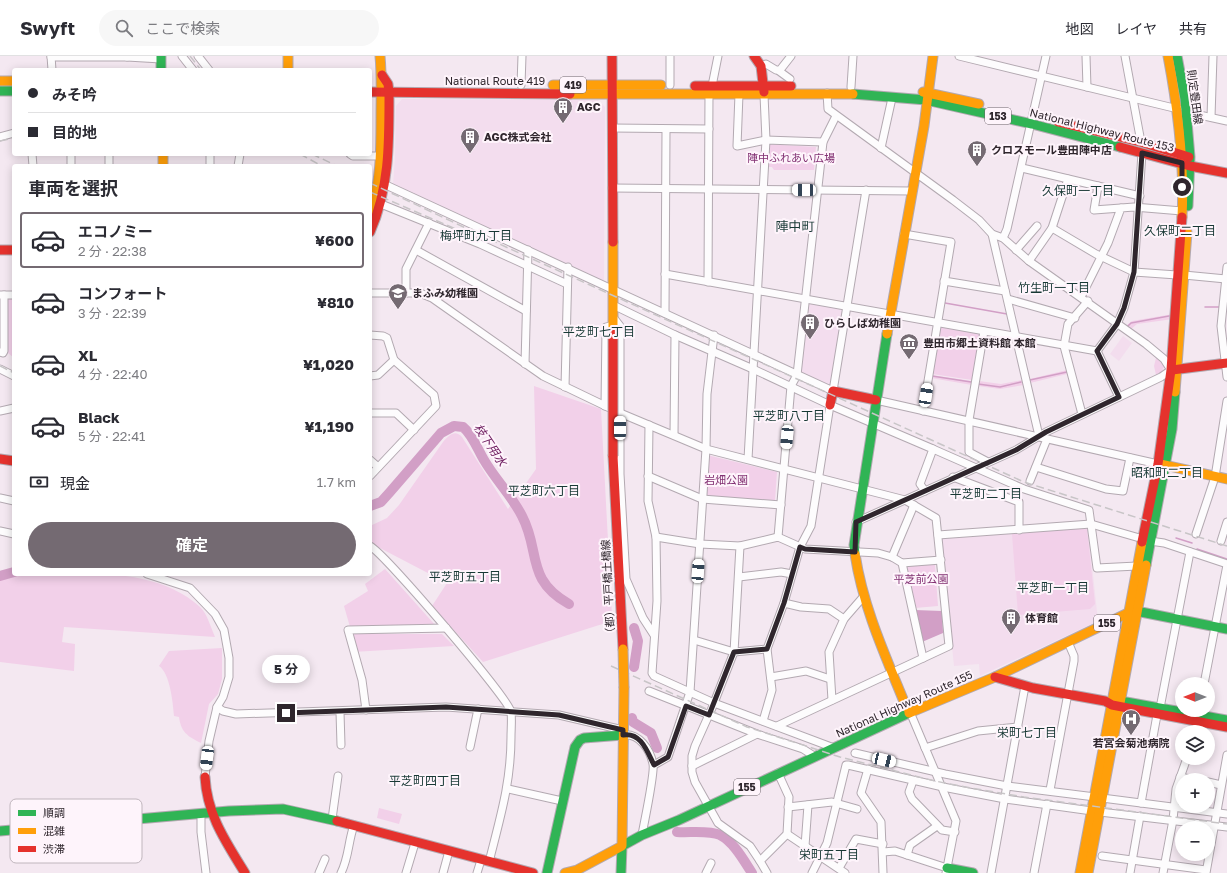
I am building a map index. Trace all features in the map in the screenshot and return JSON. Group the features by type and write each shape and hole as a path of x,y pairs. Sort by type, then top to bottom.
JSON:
{"main road":[{"path":"288,56 288,68"},
{"path":"372,227 381,204 386,184 388,157 384,85 380,56"},
{"name":"（都）平戸橋土橋線","path":"612,56 613,456 624,688 622,846"},
{"path":"754,56 760,66 764,90"},
{"path":"910,712 864,596 857,571 855,552 856,522 914,172 924,126 933,56"},
{"name":"則定豊田線","path":"1168,56 1182,110"},
{"name":"則定豊田線","path":"1177,56 1185,160"},
{"path":"0,81 12,81"},
{"name":"National Route 419","path":"372,84 613,89 764,90"},
{"path":"372,208 379,185 384,85"},
{"name":"National Route 419","path":"372,91 384,85 521,85 613,89 670,85 739,94 764,90"},
{"name":"National Highway Route 153","path":"764,90 851,87 927,97 1141,142 1185,160 1227,173"},
{"name":"National Highway Route 153","path":"764,90 892,98 927,97"},
{"path":"0,91 12,91"},
{"name":"National Highway Route 153","path":"1033,120 1142,153 1185,160 1227,164"},
{"path":"1181,275 1182,211 1185,160"},
{"path":"1088,873 1098,797 1114,703 1162,465 1174,369 1181,275 1185,160"},
{"path":"0,250 12,250"},
{"path":"1174,369 1227,363"},
{"path":"830,405 833,391 876,400"},
{"path":"0,459 12,461"},
{"path":"1162,465 1227,479"},
{"path":"1132,613 1137,566 1147,540"},
{"path":"1132,613 1177,619 1227,629"},
{"name":"National Highway Route 155","path":"566,873 577,870 642,836 814,756 910,712 995,677 1132,613"},
{"path":"995,677 1025,686 1175,713"},
{"path":"1203,717 1227,727"},
{"path":"1210,717 1227,720"},
{"path":"547,873 572,756 580,740 588,737 623,732"},
{"path":"204,777 206,813 245,873"},
{"path":"142,819 206,813 282,809 298,811 449,851 514,871 533,873"},
{"path":"1080,873 1096,811"},
{"path":"0,831 10,830"},
{"path":"621,873 622,846"},
{"path":"946,871 973,873"}],"street":[{"path":"52,68 51,56 161,58"},
{"path":"182,56 191,68"},
{"path":"198,56 207,68"},
{"path":"521,85 522,56"},
{"path":"670,56 670,85"},
{"path":"708,282 710,90 718,56"},
{"path":"779,71 791,56"},
{"path":"851,87 853,56"},
{"path":"959,56 1227,121"},
{"path":"1003,238 1007,229 1022,168 1046,56"},
{"path":"1086,56 1087,87"},
{"path":"1125,56 1141,142"},
{"path":"1211,117 1213,56"},
{"path":"760,66 766,64 790,79"},
{"path":"748,459 766,140 764,90"},
{"path":"827,93 828,109 836,116 980,220 992,234 1038,436"},
{"path":"739,94 737,146 766,140 823,142"},
{"path":"881,148 892,98"},
{"path":"778,537 791,386 797,374 823,142 836,116"},
{"path":"612,128 709,130"},
{"path":"665,313 666,130"},
{"path":"0,137 12,134"},
{"path":"1097,351 1117,324 1124,308 1134,272 1142,153"},
{"path":"353,156 381,156"},
{"path":"1022,168 1140,196"},
{"path":"1029,261 1052,228 1068,179"},
{"path":"386,184 833,391 866,190"},
{"path":"1098,186 1094,210 1139,208 1182,211"},
{"path":"612,188 911,191"},
{"path":"381,204 429,223 567,284"},
{"path":"1081,297 1102,257 1118,221 1121,208"},
{"path":"406,293 406,269 429,223"},
{"path":"1016,250 1037,226"},
{"path":"1052,228 1102,257 1134,272 1226,279"},
{"path":"904,234 951,242 923,410"},
{"path":"856,522 953,477 1016,450 1038,436 1161,377 1174,369 1164,359 1088,302 1029,261 1003,238 992,234"},
{"path":"416,250 526,311"},
{"path":"525,364 528,250"},
{"path":"565,388 568,267"},
{"path":"1227,267 1221,326 1224,334 1227,377"},
{"path":"665,274 1097,351"},
{"path":"944,281 1005,290"},
{"path":"372,293 420,293 432,298 525,364 565,388 706,449 905,500 936,518 949,646 777,726"},
{"path":"0,352 3,353 4,351 2,295"},
{"path":"1008,299 1075,318"},
{"path":"1082,414 1064,346 1068,324 1088,302"},
{"path":"613,305 675,335 753,368 830,405 974,468 1025,489 1089,510 1097,568 1137,566"},
{"path":"605,406 606,327 613,324 620,326 620,474 626,579 643,618 654,636"},
{"path":"984,331 969,420 969,452 988,462"},
{"path":"372,335 384,336 387,338 394,360 434,396 436,406 372,474"},
{"path":"674,435 675,335"},
{"path":"654,765 668,757 690,692 706,449 707,394 714,335"},
{"path":"1097,351 1119,397"},
{"path":"372,376 378,375 394,360"},
{"path":"0,369 12,375"},
{"path":"876,400 1162,465"},
{"path":"1196,534 1215,476 1226,424 1227,401"},
{"path":"763,721 772,690 767,649 784,603 800,547 811,526 830,405"},
{"path":"0,411 12,408"},
{"path":"372,412 396,413 414,430"},
{"path":"649,425 648,502 656,537 657,601 652,673 654,676 714,703 834,748"},
{"path":"1030,481 1047,439"},
{"path":"925,491 920,484 933,449"},
{"path":"1036,467 1106,489 1123,491 1130,458"},
{"path":"372,462 378,467"},
{"path":"648,476 702,499 781,505"},
{"path":"953,477 1019,502"},
{"path":"1019,530 1019,502 1025,489"},
{"path":"0,498 12,501"},
{"path":"892,557 914,505"},
{"path":"1221,541 1227,522"},
{"path":"938,535 1091,524 1147,540 1164,543 1227,565 1205,677"},
{"path":"0,531 12,534"},
{"path":"656,537 700,544 740,546 778,537 805,549 878,553 892,557 902,563 941,560"},
{"path":"740,546 734,652 695,746 692,772 694,782 712,810 718,823 750,846 767,873"},
{"path":"372,548 383,556 446,628 511,711 511,760 508,789 485,861 477,873"},
{"path":"1142,803 1190,552"},
{"path":"902,563 923,658"},
{"path":"739,577 781,572 792,574"},
{"path":"153,576 190,588 220,620 226,637 230,669 224,694 217,707 209,741 204,777"},
{"path":"832,700 828,652 844,619 864,596"},
{"path":"784,603 801,607 829,609 844,619"},
{"path":"366,710 362,680 347,633 348,630 446,628"},
{"path":"694,640 734,652 767,649"},
{"path":"1050,790 1074,659 1068,642"},
{"path":"771,677 806,671 830,679"},
{"path":"991,873 1025,686"},
{"path":"649,691 757,734 803,749 814,756"},
{"path":"217,707 222,711 236,714 340,712 446,707 511,711 559,715 630,734 639,739 654,765 642,836"},
{"path":"470,747 478,709"},
{"path":"340,712 341,746"},
{"path":"787,834 842,871 856,838 907,855 946,871 956,821 943,787 910,712"},
{"path":"925,748 978,732 1018,727"},
{"path":"692,766 757,734"},
{"path":"855,753 1008,786 1050,790 1173,808 1227,814"},
{"path":"1215,821 1227,755"},
{"path":"812,873 827,843 846,765 868,769 913,781 1005,799 1179,821"},
{"path":"868,769 861,794 881,822 883,873"},
{"path":"760,860 787,834 789,797 778,773"},
{"path":"332,819 338,776"},
{"path":"913,781 909,792 912,799 942,830 955,832"},
{"path":"1215,784 1222,785"},
{"path":"508,789 562,801"},
{"path":"1163,873 1175,799"},
{"path":"788,807 832,802 857,809"},
{"path":"1034,873 1048,804"},
{"path":"805,846 808,805"},
{"path":"206,813 201,832 206,873"},
{"path":"1130,873 1140,816"},
{"path":"341,873 348,861 349,840 354,826"},
{"path":"907,855 910,845 937,826"},
{"path":"1215,826 1227,828"},
{"path":"406,873 415,842"},
{"path":"443,873 449,851"},
{"path":"1102,856 1165,864 1206,872 1208,861"},
{"path":"318,873 325,859"},
{"path":"706,873 711,863"}],"shaded area":[{"path":"402,99 598,100 605,107 604,280 601,280 393,185 396,106"},
{"path":"807,303 844,309 831,388 799,372"},
{"path":"1123,336 1132,343 1119,361 1110,354"},
{"path":"1086,526 1088,528 1098,621 980,676 979,664 954,666 941,539 943,537"},
{"path":"915,610 942,611 943,633 922,642"}],"green space":[{"name":"陣中ふれあい広場","path":"766,144 816,147 814,170 774,170 772,167 766,167"},
{"path":"12,297 12,356 8,353 8,299"},
{"path":"1173,314 1173,319 1137,324 1131,329 1127,325 1132,321"},
{"path":"940,327 980,334 972,380 932,374"},
{"path":"1156,358 1164,367 1161,373 1156,375 1154,366"},
{"path":"1067,370 1067,374 1030,383 1030,379"},
{"path":"932,375 972,381 972,385 931,378"},
{"path":"1022,380 1024,385 1000,389 978,386 979,381 1001,384"},
{"path":"534,386 601,409 612,616 615,620 483,662 432,606 447,583 378,547 372,546 372,525 387,518 399,505 443,442 454,433 457,433 462,437 508,509 536,469"},
{"name":"岩畑公園","path":"707,455 777,472 775,501 705,497"},
{"path":"1087,529 1095,604 1090,609 1018,615 1012,534"},
{"name":"平芝前公園","path":"935,565 938,606 915,608 904,566"},
{"path":"385,569 435,625 350,627 344,606 368,591 365,584"},
{"path":"12,570 12,576 124,576 159,584 181,593 200,607 207,617 215,637 64,627 62,642 75,644 74,671 0,662 0,576"},
{"path":"350,634 442,634 454,646 353,652"},
{"path":"222,648 222,679 218,694 209,704 201,743 192,738 183,730 179,717 174,716 172,696 168,681 163,670 159,666 169,651"},
{"path":"379,808 402,814 399,824 377,818"}],"waterway":[{"path":"945,303 1007,314"},
{"path":"1205,307 1221,307"},
{"path":"1127,327 1131,323 1169,316"},
{"path":"1030,380 1067,372"},
{"path":"932,376 971,382"},
{"path":"978,384 1000,387 1021,382"},
{"name":"枝下用水","path":"372,505 381,502 441,433 454,426 463,427 472,438 488,467 522,516 528,529 540,575 555,595 569,604"},
{"path":"1176,538 1192,543"},
{"path":"1197,549 1227,559"},
{"name":"枝下用水","path":"0,576 12,573"},
{"name":"枝下用水","path":"634,628 638,641 634,667"},
{"name":"枝下用水","path":"632,718 633,722 651,733 657,748"},
{"name":"枝下用水","path":"677,832 705,832 720,835 730,842 752,873"}],"railway":[{"path":"190,56 199,68"},
{"path":"0,141 12,138"},
{"path":"304,156 318,164"},
{"path":"316,156 333,164"},
{"path":"372,184 506,247 1024,482 1227,546"},
{"path":"372,193 458,230"},
{"path":"0,366 12,372"},
{"path":"611,666 747,727 840,757 935,781 971,788 1024,797 1227,824"}],"traffic: fast":[{"path":"161,56 161,68"},
{"path":"1177,56 1185,99 1190,157 1188,206"},
{"path":"0,91 12,91"},
{"path":"853,94 926,100 1032,124 1120,147"},
{"path":"855,554 854,545 887,334"},
{"path":"1146,565 1172,429 1175,392"},
{"path":"1134,613 1141,612 1227,629"},
{"path":"1126,702 1227,720"},
{"path":"621,873 622,846 642,835 679,820 909,713"},
{"path":"547,873 575,747 580,740 584,738 623,735"},
{"path":"142,819 229,811 283,809 337,821"},
{"path":"0,831 10,830"},
{"path":"947,868 973,873"}],"traffic: slow":[{"path":"288,56 288,68"},
{"path":"372,209 378,179 380,155 380,56"},
{"path":"887,334 924,126 933,56"},
{"path":"1168,56 1175,96 1182,156 1182,217"},
{"path":"0,81 12,81"},
{"path":"553,85 661,85"},
{"path":"923,92 979,104"},
{"path":"570,94 853,94"},
{"path":"163,156 163,164"},
{"path":"1175,392 1187,232"},
{"path":"613,242 613,331"},
{"path":"1160,464 1227,479"},
{"path":"1080,873 1142,542"},
{"path":"855,554 863,593 869,612 882,649 905,704 910,712"},
{"path":"1088,873 1146,565"},
{"path":"909,713 995,677 1128,613 1134,613"},
{"path":"623,649 624,688"},
{"path":"565,873 577,870 622,846 624,688"}],"traffic: jam":[{"path":"612,56 613,242"},
{"path":"754,56 761,66 764,92"},
{"path":"372,227 377,215 385,181 387,163 389,92 388,84 382,75"},
{"path":"695,86 791,86"},
{"path":"372,92 570,94"},
{"path":"1058,122 1141,142 1189,157"},
{"path":"1120,147 1190,166 1227,173"},
{"path":"1142,542 1158,464 1171,370 1182,217"},
{"path":"0,250 12,250"},
{"path":"613,331 613,456"},
{"path":"1172,370 1227,363"},
{"path":"830,405 833,391 876,400"},
{"path":"613,456 623,649"},
{"path":"0,459 12,461"},
{"path":"995,677 1033,688 1105,701 1112,705 1227,727"},
{"path":"205,777 209,804 219,828 245,873"},
{"path":"337,821 533,873"}],"place":[{"name":"AGC","path":"563,124"},
{"name":"AGC株式会社","path":"470,154"},
{"name":"クロスモール豊田陣中店","path":"977,167"},
{"name":"まふみ幼稚園","path":"398,310"},
{"name":"ひらしば幼稚園","path":"810,340"},
{"name":"豊田市郷土資料館 本館","path":"909,360"},
{"name":"体育館","path":"1011,635"},
{"name":"若宮会菊池病院","path":"1131,736"}],"district":[{"name":"久保町一丁目","path":"1078,191"},
{"name":"陣中町","path":"795,226"},
{"name":"久保町二丁目","path":"1180,231"},
{"name":"梅坪町九丁目","path":"476,236"},
{"name":"竹生町一丁目","path":"1054,288"},
{"name":"平芝町七丁目","path":"599,332"},
{"name":"平芝町八丁目","path":"789,416"},
{"name":"昭和町二丁目","path":"1167,473"},
{"name":"平芝町六丁目","path":"544,491"},
{"name":"平芝町二丁目","path":"986,494"},
{"name":"平芝町五丁目","path":"465,577"},
{"name":"平芝町一丁目","path":"1053,588"},
{"name":"栄町七丁目","path":"1027,733"},
{"name":"平芝町四丁目","path":"425,781"},
{"name":"栄町五丁目","path":"829,855"}],"route":[{"path":"286,713 446,707 559,715 604,724 623,730 623,735 630,734 639,739 654,765 665,759 668,757 686,706 709,715 734,652 767,649 784,603 800,547 805,549 855,552 854,545 856,522 953,477 1016,450 1046,432 1119,397 1107,369 1097,351 1117,324 1124,308 1134,272 1142,176 1142,153 1182,163 1182,187"}]}
